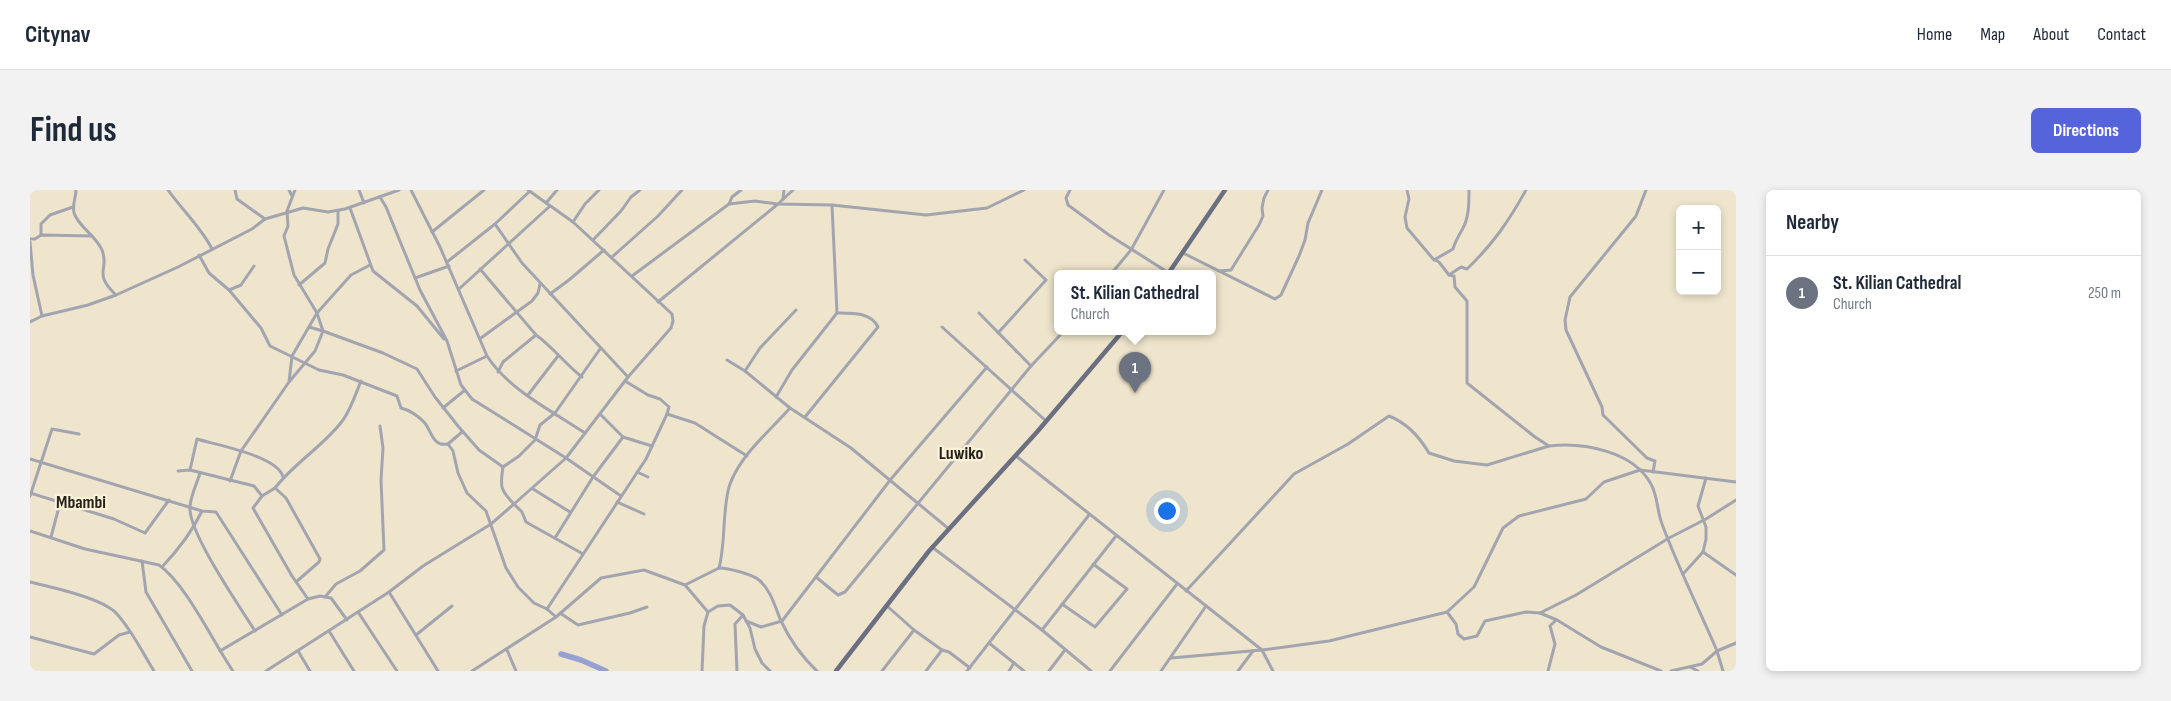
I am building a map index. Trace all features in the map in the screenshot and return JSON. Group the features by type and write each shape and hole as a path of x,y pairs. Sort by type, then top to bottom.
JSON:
{"main road":[{"path":"1172,270 1225,190"},
{"path":"836,671 932,547 1016,456 1119,335"}],"street":[{"path":"76,190 73,206 78,219 103,251 104,280 116,295"},
{"path":"168,190 205,236 212,249"},
{"path":"234,190 237,199 265,219"},
{"path":"288,190 292,196"},
{"path":"230,480 241,451 289,382 315,351 323,331 317,313 294,275 284,236 288,226 288,211 295,190"},
{"path":"359,190 364,204"},
{"path":"30,322 42,316 88,305 116,295 178,267 252,229 265,219 303,208 320,211 338,211 364,204 399,190"},
{"path":"411,190 448,264 487,356 498,372 528,395 585,433"},
{"path":"432,232 484,190"},
{"path":"459,289 548,204 557,190"},
{"path":"573,222 585,204 599,190"},
{"path":"593,240 621,211 631,196 640,190"},
{"path":"612,257 658,216 682,190"},
{"path":"632,276 728,204 732,197 741,190"},
{"path":"783,199 784,190"},
{"path":"658,302 793,190"},
{"path":"728,204 755,201 926,215 987,208 1024,190"},
{"path":"1070,190 1066,198 1068,206 1163,270"},
{"path":"1114,270 1132,250 1164,190"},
{"path":"1219,271 1231,270 1260,225 1263,216 1262,208 1268,190"},
{"path":"1183,253 1275,299 1281,295 1305,240 1308,223 1322,190"},
{"path":"1407,190 1409,199 1405,217 1407,228 1434,260 1439,262 1449,275 1454,276 1455,287 1464,295 1468,308 1467,383 1549,446"},
{"path":"1434,260 1453,249 1469,210 1469,190"},
{"path":"1449,275 1461,267 1467,269 1482,256 1514,212 1526,190"},
{"path":"1646,190 1636,216 1570,297 1565,320 1566,330 1602,407 1603,415 1647,458 1655,461 1653,472"},
{"path":"266,671 272,670 389,592 423,566 491,524 532,489 566,458 627,379 671,328 673,321 672,314 612,257 573,222 529,191 495,224 448,264 415,278"},
{"path":"380,197 386,207 415,278 447,341 456,371 465,390 472,399 566,458 621,496"},
{"path":"41,235 41,224 50,215 73,206"},
{"path":"776,397 792,370 837,313 832,206"},
{"path":"350,208 373,271 417,306 435,330 447,341"},
{"path":"299,285 325,263 328,249 338,224 338,211"},
{"path":"495,224 522,263 627,379 648,395 660,399 669,407 652,446 637,472 547,609"},
{"path":"42,316 33,275 30,241 41,235 92,236"},
{"path":"550,294 604,250"},
{"path":"199,255 209,273 229,290 261,328 270,346 318,370 343,375 397,396 401,408 407,409 425,423 435,441 443,445 448,444 462,432"},
{"path":"998,333 1046,280 1025,260"},
{"path":"289,382 292,356 317,313 351,276 370,265"},
{"path":"229,290 240,285 254,266"},
{"path":"480,269 536,335 552,346 558,356 582,377"},
{"path":"480,338 536,297 540,283"},
{"path":"745,371 760,348 796,310"},
{"path":"805,417 878,328 875,320 867,316 837,313"},
{"path":"979,313 1031,366"},
{"path":"309,327 383,353 417,369 443,408 462,432 478,450 503,467"},
{"path":"942,328 1046,421"},
{"path":"498,372 503,362 536,335"},
{"path":"816,577 838,595 846,592 1031,366 1060,335"},
{"path":"583,554 526,522 522,512 506,496 500,485 503,467 519,456 536,440 540,425 555,412 582,377 600,349"},
{"path":"456,371 487,356"},
{"path":"528,395 558,356"},
{"path":"727,360 745,371 790,408 851,448 891,479 949,529"},
{"path":"746,621 761,627 782,621 891,479 987,368"},
{"path":"308,599 253,508 262,496 275,488 283,477 344,419 361,381"},
{"path":"443,408 465,390"},
{"path":"719,568 723,552 730,484 747,456 790,408"},
{"path":"600,414 622,437 652,446"},
{"path":"667,414 695,423 747,456"},
{"path":"1186,591 1246,523 1294,474 1348,444 1389,416 1401,421 1422,440 1429,453 1454,461 1487,464 1549,446 1587,447 1604,450 1635,465 1650,482 1657,496 1662,524 1717,650 1723,671"},
{"path":"325,597 336,584 360,571 384,550 381,480 383,448 380,426"},
{"path":"79,434 52,429 30,494 114,519 145,533 169,500"},
{"path":"555,538 593,477 622,437"},
{"path":"190,470 197,439 241,451 273,465 282,473 283,477"},
{"path":"448,444 453,451 458,473 467,493 486,511 506,568 518,587 534,603 547,609 556,617"},
{"path":"1016,456 1262,650 1273,671"},
{"path":"30,458 202,511 216,512 282,615"},
{"path":"178,471 190,470 254,486 262,496"},
{"path":"1171,658 1262,650 1329,640 1447,612 1474,587 1503,528 1519,516 1586,499 1604,482 1640,470 1736,482"},
{"path":"637,472 648,477"},
{"path":"200,473 189,507 201,544 255,631"},
{"path":"1683,574 1703,552 1706,539 1703,520 1698,506 1706,478"},
{"path":"275,488 286,498 320,559 320,562 296,582"},
{"path":"532,489 570,512"},
{"path":"1540,613 1576,595 1669,538 1736,500"},
{"path":"618,502 644,514"},
{"path":"51,538 60,503"},
{"path":"162,567 195,526 202,511"},
{"path":"886,605 914,630 942,650 949,652 968,669 1089,515"},
{"path":"30,531 85,548 142,561 162,567 168,571 233,671"},
{"path":"1042,630 1116,536"},
{"path":"932,547 1042,630 1092,671"},
{"path":"1703,552 1736,575"},
{"path":"142,561 146,592 192,671"},
{"path":"1062,604 1094,627 1127,589 1093,564"},
{"path":"684,585 719,568 726,568 758,579 767,589 802,657 817,671"},
{"path":"472,671 556,617 601,578 644,570 684,585 708,612"},
{"path":"30,582 102,604 116,613 154,671"},
{"path":"1110,671 1177,584"},
{"path":"389,592 438,671"},
{"path":"220,652 308,599 320,596 331,598 347,620"},
{"path":"702,671 704,626 708,612 718,606 730,605 743,615 750,628 755,649 762,663 770,671"},
{"path":"416,635 435,617 452,606"},
{"path":"1161,671 1206,606"},
{"path":"560,613 578,625 630,614 647,607"},
{"path":"358,612 397,671"},
{"path":"1447,612 1456,624 1458,634 1464,638 1477,636 1485,621 1526,612 1540,613 1557,620 1602,648 1661,671"},
{"path":"738,671 735,624 743,615"},
{"path":"1548,671 1554,644 1550,626 1557,620"},
{"path":"882,671 914,630"},
{"path":"329,631 354,671"},
{"path":"30,637 92,654 97,653 119,635 130,632"},
{"path":"989,643 1024,671"},
{"path":"1671,671 1702,664 1717,650 1736,643"},
{"path":"1238,671 1257,646"},
{"path":"507,650 516,671"},
{"path":"926,671 942,650"},
{"path":"1049,671 1065,650"},
{"path":"298,651 310,671"},
{"path":"1009,671 1014,663"},
{"path":"1690,667 1698,671"}],"waterway":[{"path":"561,654 606,671"}],"place":[{"name":"St. Kilian Cathedral","path":"1135,393"}],"district":[{"name":"Luwiko","path":"961,453"},
{"name":"Mbambi","path":"81,502"}]}
